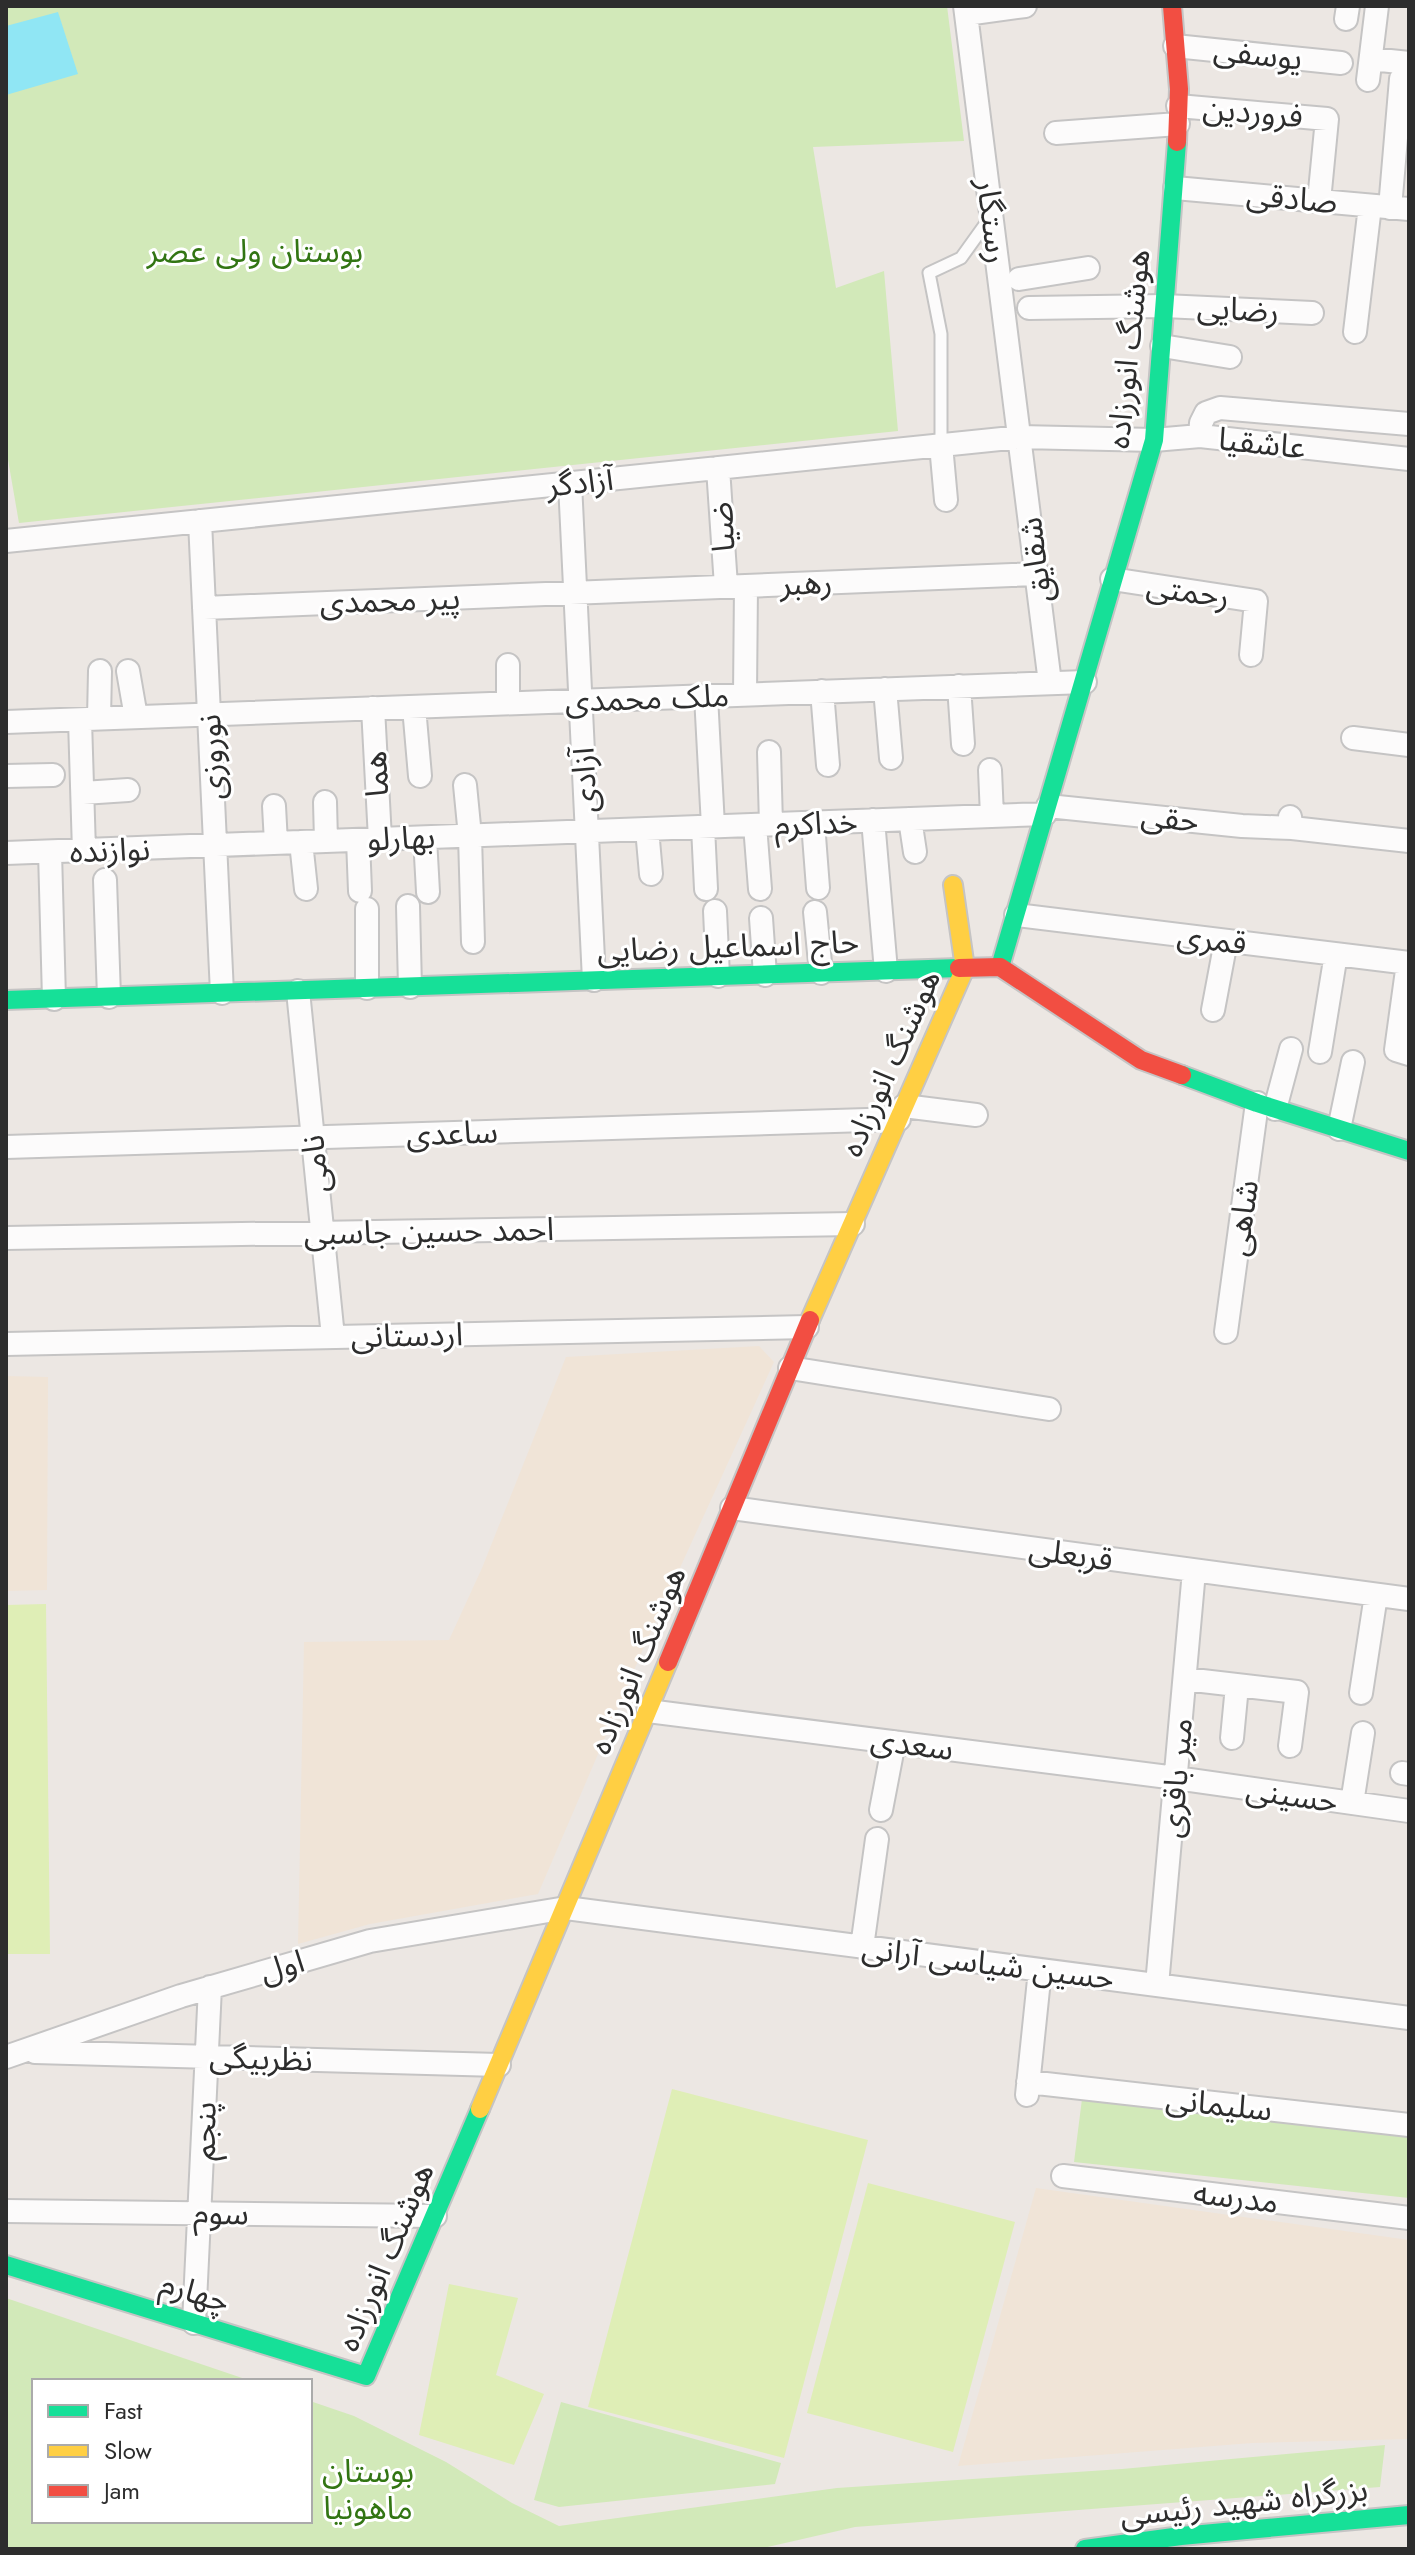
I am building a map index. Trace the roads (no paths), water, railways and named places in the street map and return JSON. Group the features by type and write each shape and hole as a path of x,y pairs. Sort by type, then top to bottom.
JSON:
{"main road":[{"name":"هوشنگ انورزاده","path":"1000,967 1154,440 1175,188 1178,115 1172,6"},
{"path":"953,885 965,968"},
{"name":"حاج اسماعیل رضایی","path":"6,1000 1000,967"},
{"path":"1000,967 1141,1060 1266,1106 1409,1151"},
{"name":"هوشنگ انورزاده","path":"366,2376 566,1908 807,1327 965,968"},
{"name":"چهارم","path":"6,2265 366,2376"},
{"name":"بزرگراه شهید رئیسی","path":"1085,2549 1181,2536 1409,2515"}],"street":[{"path":"966,10 1025,6"},
{"path":"1355,332 1390,207 1405,71 1370,69 1377,6"},
{"name":"رستگار","path":"966,10 1020,437"},
{"name":"یوسفی","path":"1175,46 1341,63"},
{"name":"فروردین","path":"1056,133 1178,115 1327,119 1319,201"},
{"name":"صادقی","path":"1175,188 1390,207"},
{"path":"1019,279 1088,268"},
{"name":"رضایی","path":"1045,275 1040,308 1164,306 1312,313"},
{"path":"1162,346 1230,357"},
{"name":"عاشقیا","path":"1409,424 1220,408 1206,413 1200,436 1409,459"},
{"name":"آزادگر","path":"6,541 1020,437 1154,440 1200,436"},
{"name":"شقایق","path":"1020,437 1050,683"},
{"path":"941,445 946,500"},
{"name":"ضیا","path":"718,468 736,586 745,694"},
{"name":"آزادی","path":"570,483 594,980"},
{"name":"نوروزی","path":"200,521 222,993"},
{"name":"رهبر","path":"575,593 1037,574"},
{"name":"رحمتی","path":"1112,579 1256,601 1251,655"},
{"name":"پیر محمدی","path":"204,608 575,593"},
{"path":"508,665 508,703"},
{"path":"84,851 83,793 90,719 100,671"},
{"path":"128,671 136,717"},
{"name":"ملک محمدی","path":"6,722 1085,682"},
{"path":"959,686 963,744"},
{"path":"885,689 891,758"},
{"path":"822,691 828,765"},
{"path":"706,696 706,889"},
{"path":"414,707 420,776"},
{"name":"هما","path":"367,988 364,900 373,708"},
{"path":"1353,738 1409,745"},
{"path":"760,889 769,752"},
{"path":"990,770 992,816"},
{"path":"6,776 53,775"},
{"path":"465,785 473,942"},
{"path":"83,793 128,790"},
{"path":"325,802 326,841"},
{"path":"274,806 276,843"},
{"name":"خداکرم","path":"587,831 992,816 1046,810"},
{"name":"حقی","path":"1046,810 1242,826 1291,823 1409,841"},
{"path":"910,819 915,852"},
{"path":"873,820 886,971"},
{"path":"813,823 818,888"},
{"path":"647,829 651,874"},
{"name":"بهارلو","path":"215,846 587,831"},
{"path":"425,838 428,892"},
{"path":"301,842 306,889"},
{"name":"نوازنده","path":"6,853 215,846"},
{"path":"50,852 54,999"},
{"path":"105,880 109,997"},
{"path":"408,906 410,987"},
{"path":"715,911 718,976"},
{"path":"815,912 821,973"},
{"name":"قمری","path":"1016,915 1408,963"},
{"path":"761,918 765,975"},
{"path":"1213,1010 1226,941"},
{"path":"1320,1052 1336,954"},
{"path":"1408,963 1396,1050 1409,1054"},
{"name":"نامی","path":"298,991 333,1337"},
{"name":"شاهی","path":"1226,1332 1266,1106 1291,1049"},
{"path":"1339,1129 1353,1062"},
{"name":"ساعدی","path":"6,1147 902,1112 976,1115"},
{"name":"احمد حسین جاسبی","path":"6,1238 853,1224"},
{"name":"اردستانی","path":"6,1344 807,1327"},
{"path":"790,1368 1049,1409"},
{"name":"قربعلی","path":"732,1508 1409,1599"},
{"name":"میر باقری","path":"1157,1985 1194,1571"},
{"path":"1361,1693 1376,1595"},
{"path":"1185,1679 1297,1692 1290,1746"},
{"path":"1232,1738 1237,1686"},
{"name":"سعدی","path":"648,1711 1176,1778"},
{"path":"1352,1803 1363,1733"},
{"path":"881,1810 894,1742"},
{"name":"حسینی","path":"1176,1778 1409,1811"},
{"path":"862,1947 877,1839"},
{"name":"حسین شیاسی آرانی","path":"566,1908 1409,2018"},
{"name":"اول","path":"11,2053 210,1987 370,1941 566,1908"},
{"name":"سلیمانی","path":"1040,1970 1028,2088 1409,2125"},
{"name":"پنجم","path":"194,2323 210,1987"},
{"name":"نظربیگی","path":"11,2053 499,2065"},
{"name":"مدرسه","path":"1063,2176 1409,2218"},
{"name":"سوم","path":"6,2211 435,2216"}],"lane":[{"path":"941,445 941,334 929,273 961,258 992,215"}],"water":[{"path":"58,12 78,74 6,95 6,26"}],"park label":[{"name":"بوستان ولی عصر","path":"255,251"},
{"name":"بوستان ماهونیا","path":"368,2490"}]}
